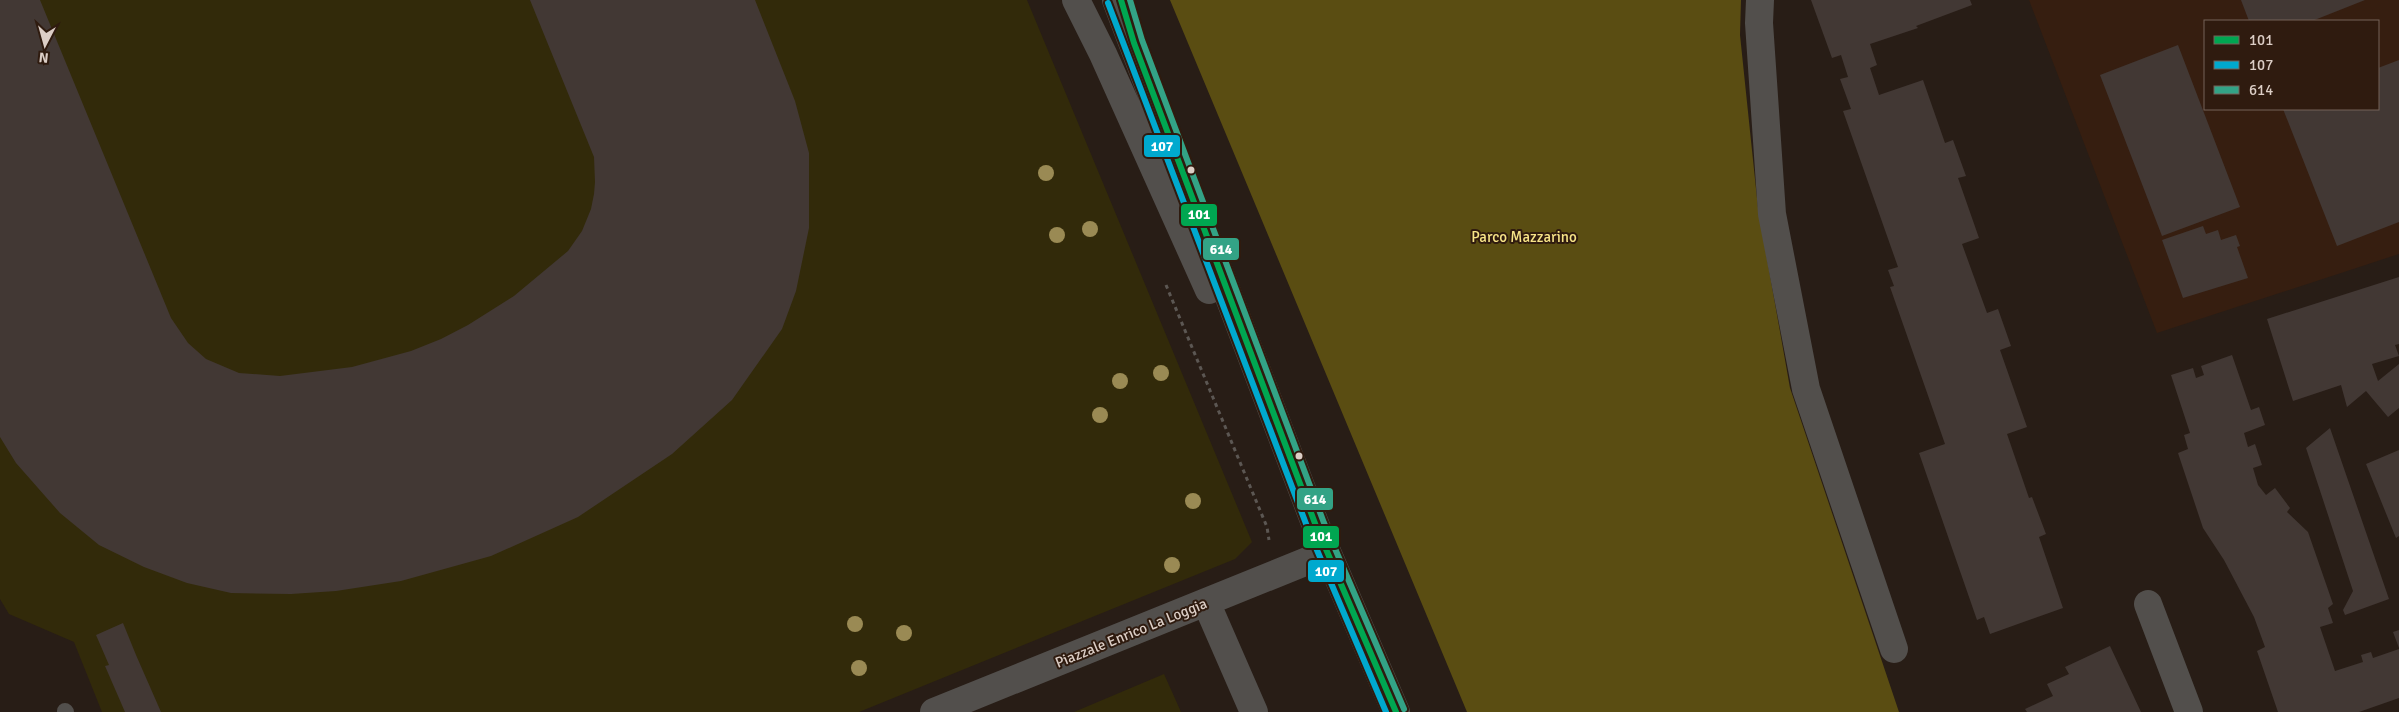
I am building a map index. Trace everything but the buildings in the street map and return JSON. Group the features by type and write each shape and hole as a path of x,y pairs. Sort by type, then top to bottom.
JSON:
{"street":[{"path":"1076,0 1316,526"},
{"path":"1083,0 1102,54"},
{"path":"1116,0 1134,43 1316,526 1396,712"},
{"path":"1121,0 1134,43"},
{"path":"1760,0 1758,23 1772,214 1806,389 1894,649"},
{"name":"Piazzale Enrico La Loggia","path":"934,712 1327,553"},
{"path":"1206,602 1254,712"},
{"path":"2148,604 2189,712"}],"path":[{"path":"1165,282 1267,527 1269,547 1252,584"}],"shaded area":[{"path":"0,0 1027,0 1252,542 1235,559 859,712 102,712 74,642 9,614 0,599"},
{"path":"2029,0 2399,0 2399,254 2157,333"},
{"path":"1164,674 1181,712 1074,712"}],"green space":[{"name":"Parco Mazzarino","path":"1170,0 1741,0 1740,35 1758,208 1790,388 1899,712 1467,712"}],"transit line":[{"name":"101","path":"1121,0 1134,43 1316,526 1396,712"},
{"name":"614","path":"1130,0 1142,40 1324,523 1404,709"},
{"name":"107","path":"1108,3 1308,529 1386,712"}]}
